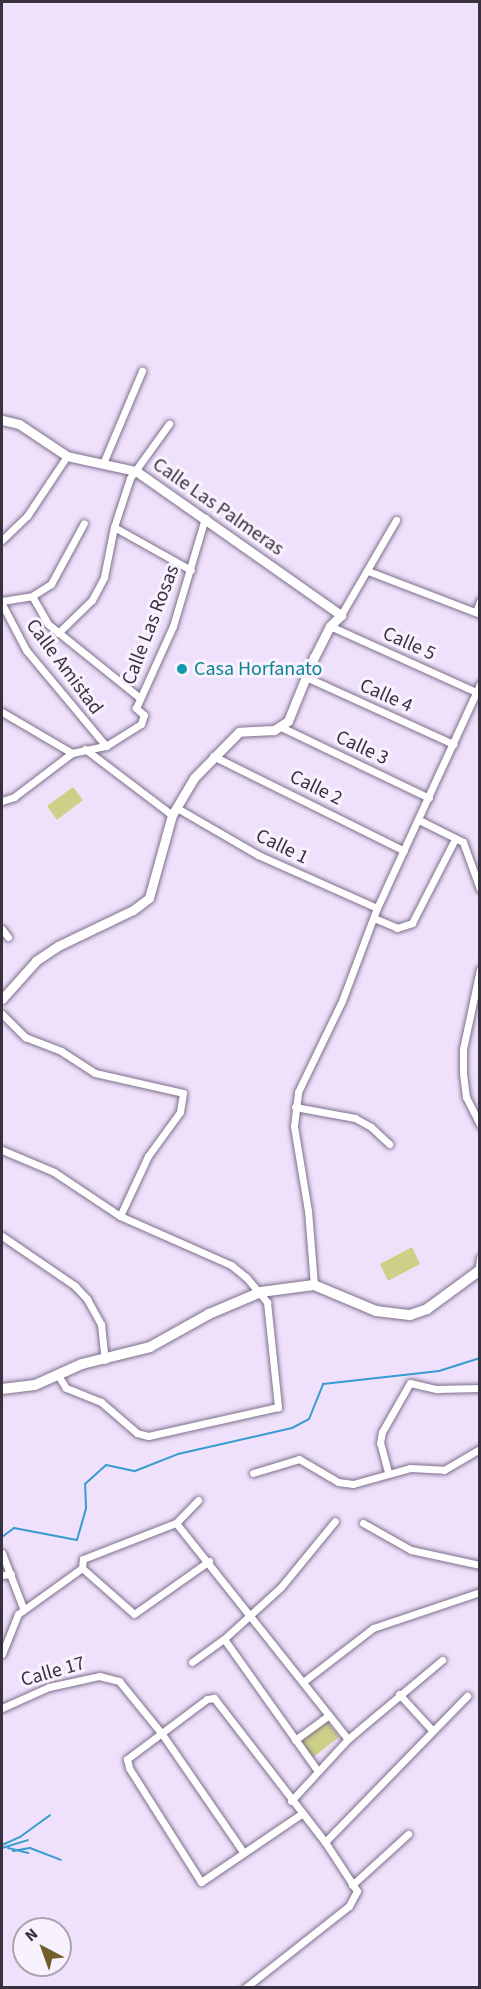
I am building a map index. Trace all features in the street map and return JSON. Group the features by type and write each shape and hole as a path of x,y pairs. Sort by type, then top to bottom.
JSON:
{"main road":[{"path":"2,1389 16,1390 82,1364 150,1347 209,1314 261,1292 298,1284 314,1285 376,1311 410,1315 427,1309 479,1273"}],"street":[{"path":"104,461 142,371"},
{"name":"Calle Las Palmeras","path":"2,420 19,424 67,456 104,461 136,471 341,615"},
{"path":"58,633 92,600 104,577 123,493 169,424"},
{"path":"2,540 27,516 67,456"},
{"name":"Calle Las Rosas","path":"2,801 14,797 72,753 85,748 106,746 141,724 144,716 136,708 173,626 206,518"},
{"path":"2,999 36,961 58,946 142,905 152,890 175,812 212,756 239,732 281,727 288,721 330,626 341,615 396,520"},
{"path":"2,603 32,596 51,584 84,523"},
{"path":"114,527 191,570"},
{"path":"368,571 478,613 480,601"},
{"path":"32,596 58,633 140,698"},
{"name":"Calle Amistad","path":"2,603 27,650 106,746"},
{"name":"Calle 5","path":"330,626 476,692"},
{"name":"Calle 4","path":"306,677 453,744"},
{"path":"314,1285 305,1188 294,1126 295,1107 303,1077 342,1001 377,908 480,684"},
{"path":"2,712 72,753"},
{"name":"Calle 3","path":"281,727 429,798"},
{"name":"Calle 1","path":"85,748 175,812 258,855 377,908"},
{"name":"Calle 2","path":"212,756 405,850"},
{"path":"419,820 456,840 468,850 480,889"},
{"path":"374,918 397,928 412,922 456,840"},
{"path":"2,929 8,937"},
{"path":"480,969 464,1049 463,1073 466,1097 480,1125"},
{"path":"2,1014 25,1037 61,1051 95,1073 183,1094 180,1112 148,1156 120,1216"},
{"path":"295,1107 355,1118 371,1126 389,1144"},
{"path":"2,1150 54,1172 120,1216 231,1265 261,1292 267,1302 278,1407 148,1436 137,1433 101,1402 66,1388 58,1375"},
{"path":"2,1236 75,1286 87,1299 101,1324 105,1360"},
{"path":"479,1273 480,1258"},
{"path":"388,1472 380,1443 382,1432 410,1383 437,1389 480,1388"},
{"path":"253,1473 299,1459 338,1482 353,1484 388,1472 444,1470 480,1449"},
{"path":"198,1500 176,1523 82,1559 82,1569 134,1614 209,1561"},
{"path":"192,1662 224,1639 281,1587 335,1521"},
{"path":"176,1523 209,1561 295,1677 303,1682 348,1739"},
{"path":"363,1523 411,1550 480,1564"},
{"path":"2,1553 23,1608"},
{"path":"2,1654 23,1608 82,1569"},
{"path":"2,1575 11,1574"},
{"path":"303,1682 373,1628 480,1592"},
{"path":"2,1634 11,1630"},
{"path":"224,1639 317,1770"},
{"path":"291,1801 317,1770 348,1739 442,1660"},
{"name":"Calle 17","path":"2,1708 39,1690 110,1677 127,1688 162,1734 243,1852"},
{"path":"399,1694 432,1730"},
{"path":"325,1842 466,1696"},
{"path":"245,1988 349,1906 357,1891 325,1842 301,1814 214,1698 130,1754 127,1765 195,1876 201,1882 207,1881 243,1852 301,1814"},
{"path":"295,1740 329,1715"},
{"path":"352,1885 408,1834"}],"green space":[{"path":"73,787 83,800 57,820 47,806"},
{"path":"412,1247 420,1264 388,1281 380,1264"},
{"path":"326,1720 339,1737 312,1758 299,1741"}],"waterway":[{"path":"2,1537 14,1528 77,1540 86,1508 85,1484 106,1465 135,1471 178,1454 292,1428 309,1419 323,1384 439,1371 480,1358"},
{"path":"2,1845 20,1837 50,1815"},
{"path":"2,1848 28,1840"},
{"path":"8,1848 28,1853"},
{"path":"13,1851 30,1848 61,1860"}],"place":[{"name":"Casa Horfanato","path":"182,669"}]}
